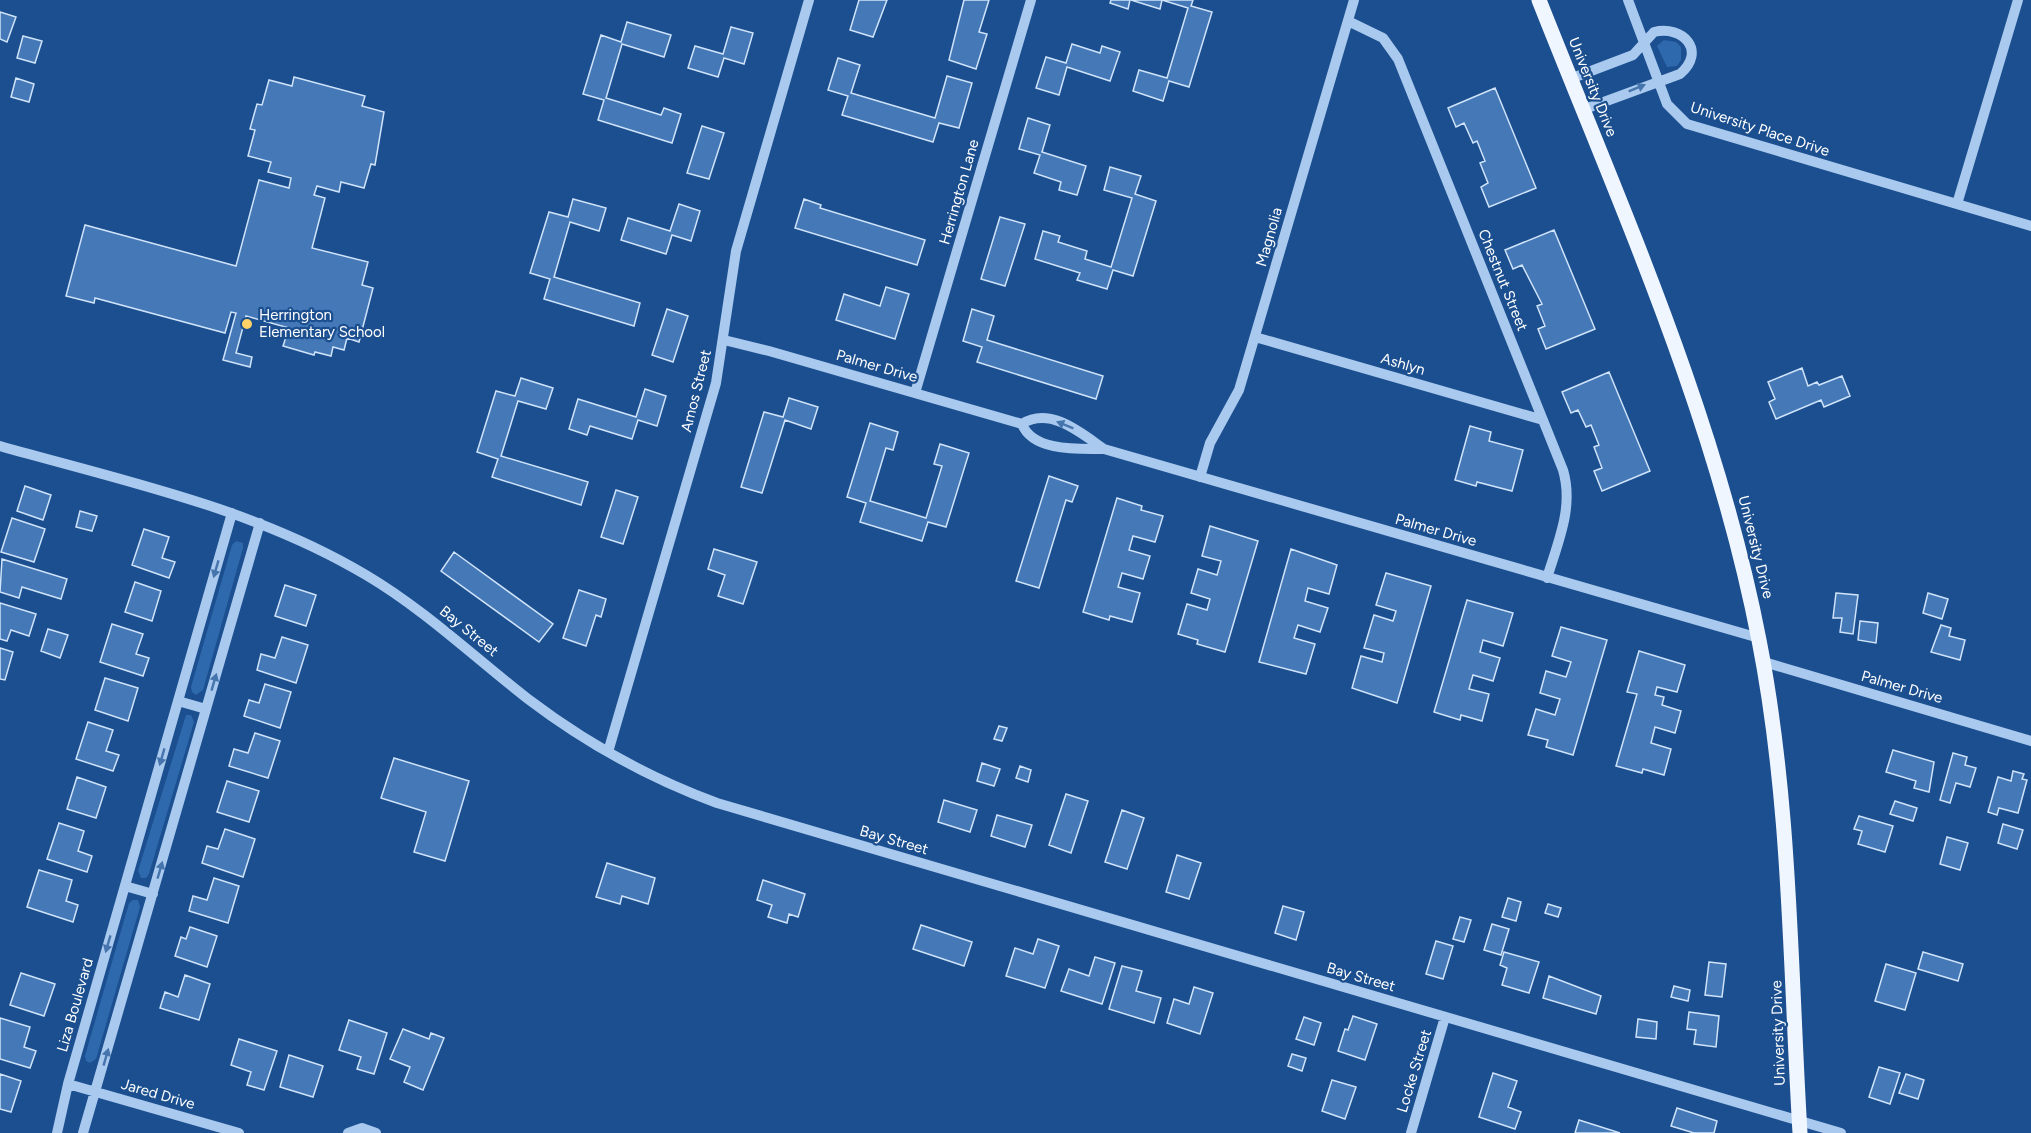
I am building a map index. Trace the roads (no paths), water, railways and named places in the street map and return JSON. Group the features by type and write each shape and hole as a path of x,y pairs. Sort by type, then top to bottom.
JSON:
{"main road":[{"name":"University Drive","path":"1539,0 1697,403 1734,525 1764,662 1781,786 1787,851 1799,1127"}],"street":[{"name":"Amos Street","path":"608,753 716,383 736,251 809,0"},
{"name":"Herrington Lane","path":"915,393 1031,0"},
{"name":"Magnolia","path":"1200,477 1210,443 1238,395 1354,0"},
{"name":"University Place Drive","path":"1628,0 1672,112 1691,125 2031,226"},
{"path":"1957,204 2018,0"},
{"name":"Chestnut Street","path":"1348,21 1383,38 1398,59 1563,470 1567,491 1566,513 1547,578"},
{"path":"1570,79 1633,55 1654,32 1661,30 1685,37 1692,45 1685,68 1676,75 1582,110"},
{"name":"Ashlyn","path":"1255,337 1543,420"},
{"name":"Palmer Drive","path":"724,340 1022,424 1030,436 1044,443 1068,449 1104,449 1759,638"},
{"name":"Palmer Drive","path":"1022,424 1037,417 1051,419 1075,428 1104,449"},
{"name":"Bay Street","path":"0,446 232,513 325,552 382,585 419,610 541,709 608,753 681,789 741,812 1445,1017 1799,1127 1841,1133"},
{"name":"Liza Boulevard","path":"57,1133 68,1084 232,513"},
{"path":"82,1133 96,1092 260,523"},
{"name":"Palmer Drive","path":"1764,662 2031,741"},
{"path":"178,701 206,709"},
{"path":"125,886 153,894"},
{"name":"Locke Street","path":"1411,1133 1445,1017"},
{"name":"Jared Drive","path":"68,1084 239,1133"},
{"path":"348,1133 362,1128 376,1133"}],"place":[{"name":"Herrington Elementary School","path":"247,324"}]}
